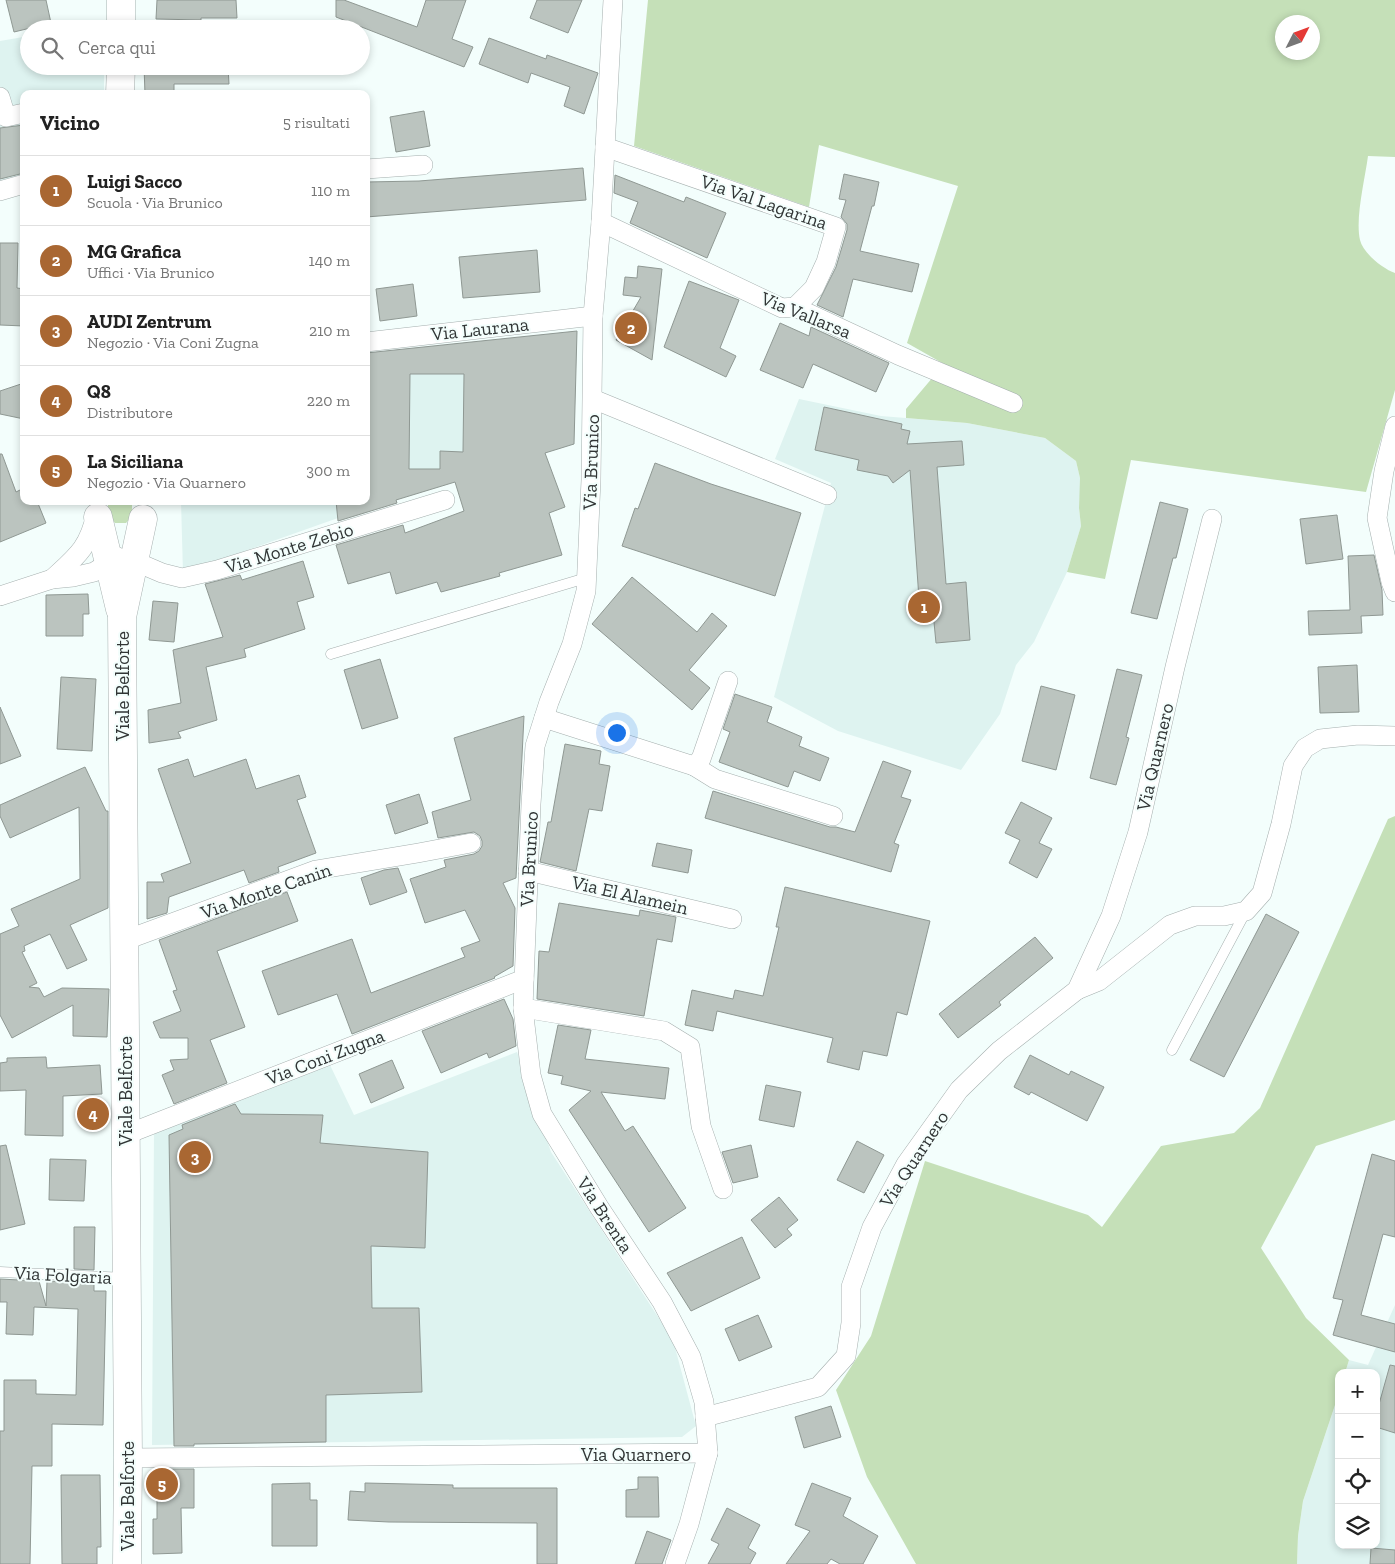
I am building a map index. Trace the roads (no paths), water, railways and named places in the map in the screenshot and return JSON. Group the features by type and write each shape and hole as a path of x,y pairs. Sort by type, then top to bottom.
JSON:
{"main road":[{"path":"121,0 121,20"},
{"path":"120,75 120,90"},
{"path":"98,508 100,526 107,532 116,537 133,532 134,536"},
{"name":"Viale Belforte","path":"98,508 134,536 122,617 128,1458 127,1564"}],"street":[{"name":"Via Brunico","path":"523,1008 535,746 572,644 586,591 593,399 593,316 601,222 614,0"},
{"path":"0,97 6,117 20,114"},
{"name":"Via Val Lagarina","path":"605,147 836,227 826,262 814,288 795,307"},
{"path":"370,169 423,165"},
{"path":"0,191 20,185"},
{"name":"Via Vallarsa","path":"601,222 782,308 795,307 898,355 1013,403"},
{"name":"Via Laurana","path":"370,342 593,316"},
{"name":"Via Brunico","path":"593,399 827,495"},
{"path":"1395,426 1384,471 1377,518 1391,582 1395,592"},
{"name":"Via Monte Zebio","path":"134,536 162,573 182,578 217,570 445,500"},
{"path":"52,579 86,545 98,508"},
{"name":"Via Quarnero","path":"1078,990 1111,916 1138,832 1212,519"},
{"path":"0,596 52,579 74,577 94,572 134,536"},
{"path":"694,766 701,759 728,681"},
{"path":"544,718 694,766 715,779 833,816"},
{"path":"1246,910 1262,892 1281,824 1293,766 1306,748 1320,739 1358,735 1395,736"},
{"name":"Via Monte Canin","path":"123,941 316,870 418,854 471,842"},
{"name":"Via El Alamein","path":"528,871 732,919"},
{"name":"Via Quarnero","path":"128,1458 708,1454 705,1418 818,1386 846,1356 851,1323 850,1287 872,1226 906,1164 959,1090 998,1051 1078,990 1099,981 1170,925 1194,916 1224,916 1246,910"},
{"name":"Via Coni Zugna","path":"125,1135 524,979"},
{"path":"523,1008 664,1031 690,1047 701,1126 723,1189"},
{"name":"Via Brenta","path":"523,1008 531,1075 542,1114 599,1207 662,1302 691,1358 704,1402 705,1418"},
{"path":"676,1564 708,1454"}],"lane":[{"path":"331,654 586,578"},
{"path":"1172,1050 1246,910"},
{"name":"Via Folgaria","path":"0,1272 126,1278"}],"place":[{"name":"MG Grafica","path":"631,328"},
{"name":"Luigi Sacco","path":"924,607"},
{"name":"Q8","path":"93,1114"},
{"name":"AUDI Zentrum","path":"195,1157"},
{"name":"La Siciliana","path":"162,1484"}]}
